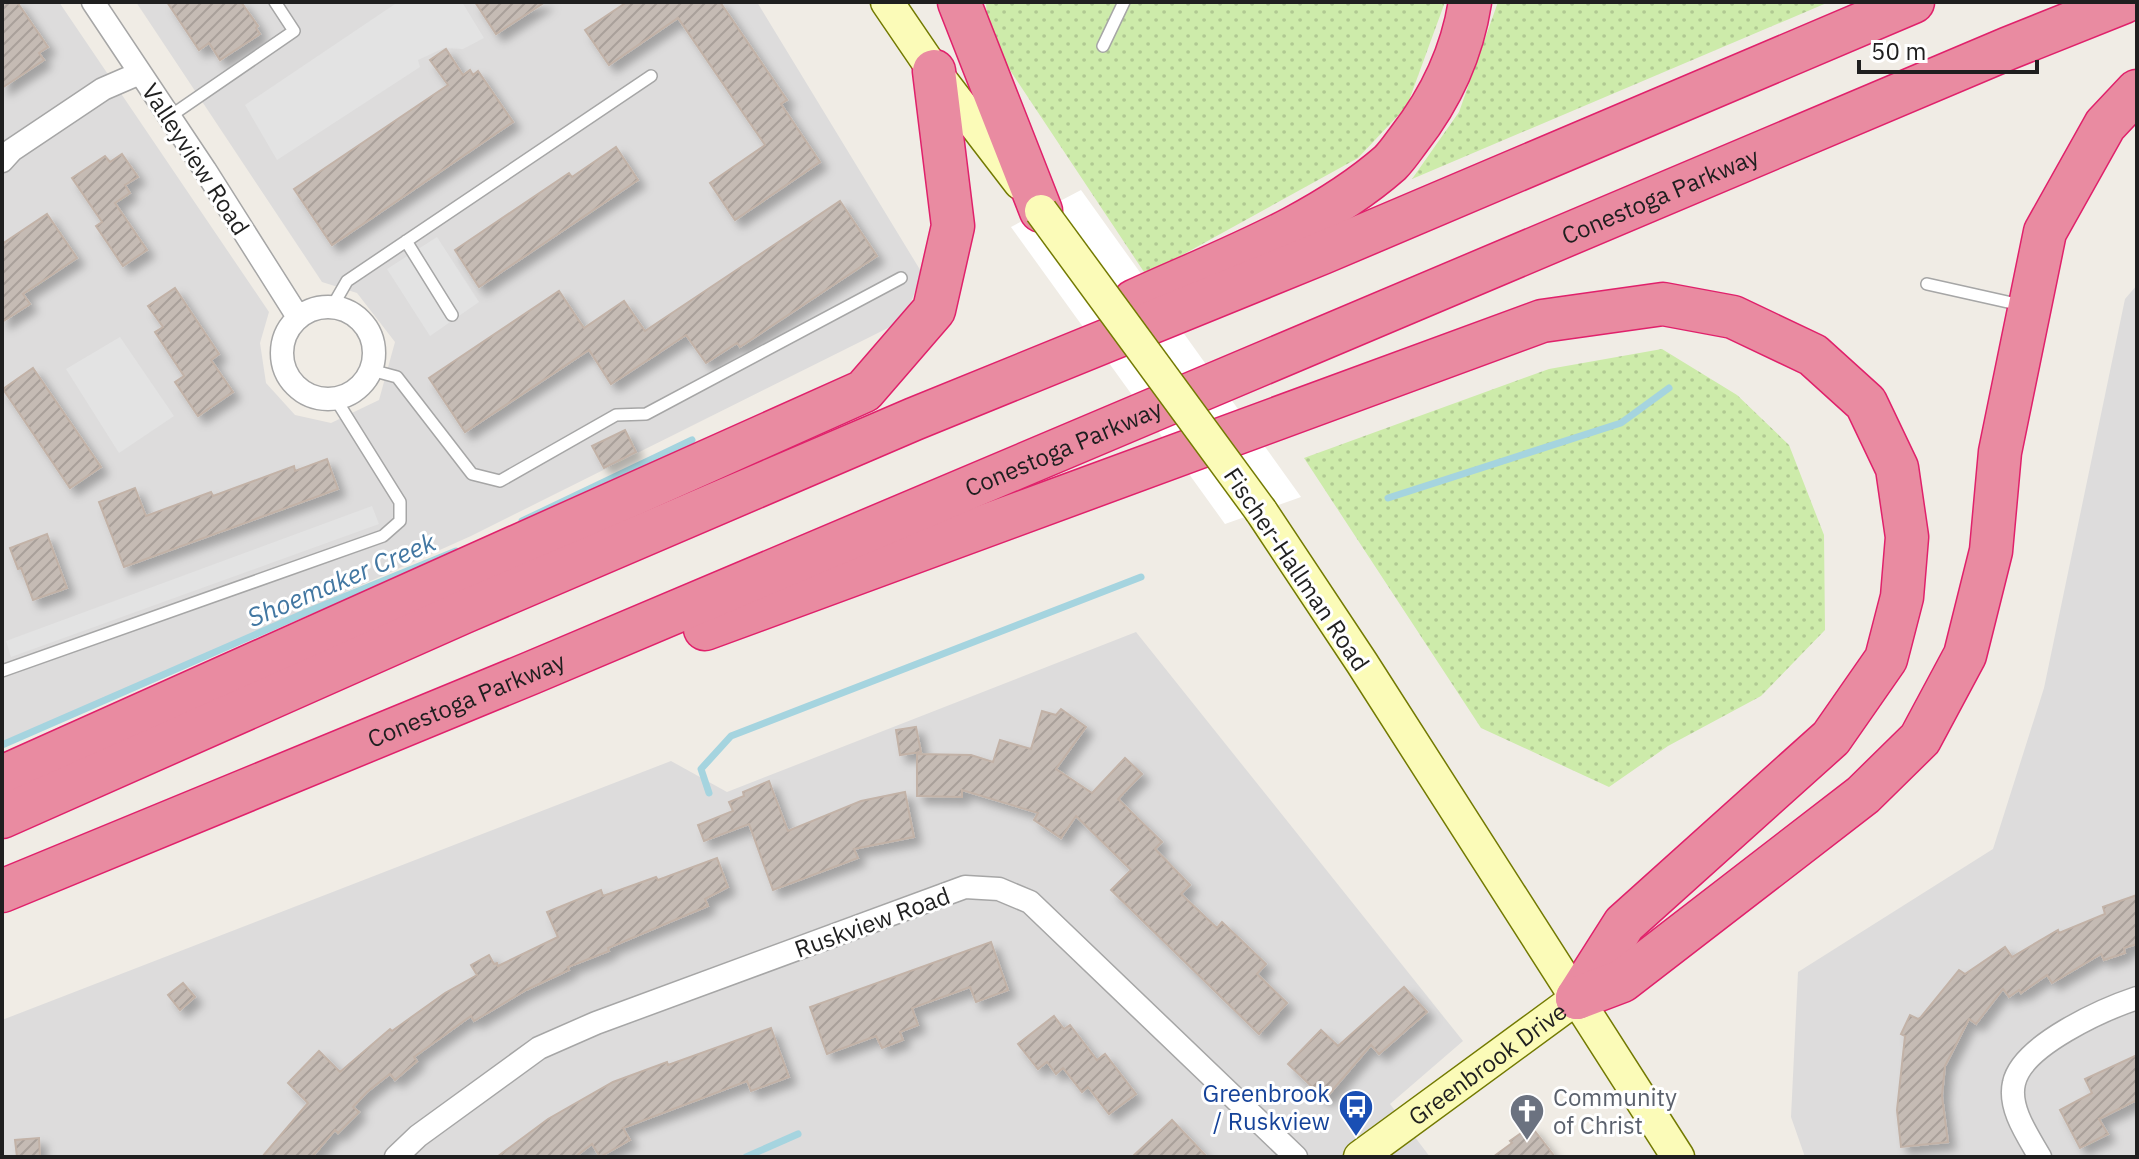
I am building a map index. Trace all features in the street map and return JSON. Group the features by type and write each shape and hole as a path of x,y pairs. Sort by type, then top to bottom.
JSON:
{"highway":[{"path":"959,2 1041,211"},
{"path":"914,419 977,372 1296,226 1392,161 1425,119 1451,72 1466,27 1470,2"},
{"path":"2,817 464,612 914,419 1322,253 1913,2"},
{"name":"Conestoga Parkway","path":"2,891 531,673 1994,54 2124,2"},
{"path":"2,777 864,391 934,310 953,226 934,71"},
{"path":"1577,998 1622,981 1863,795 1920,739 1965,655 1991,551 2000,452 2045,232 2105,125 2137,91"},
{"path":"531,673 610,664 1542,321 1663,304 1733,317 1813,355 1866,403 1897,468 1907,537 1902,597 1886,659 1831,738 1624,924 1577,998"}],"main road":[{"name":"Fischer-Hallman Road","path":"887,2 934,71 1261,511 1362,663 1678,1157"},
{"name":"Greenbrook Drive","path":"1360,1157 1577,998"}],"street":[{"name":"Valleyview Road","path":"93,2 298,317"},
{"path":"2,161 12,150 103,89 140,73"},
{"path":"332,307 358,318 373,342 374,356 371,370 363,383 350,393 320,399 294,385 282,358 283,343 288,329 298,317 308,311 332,307"},
{"name":"Ruskview Road","path":"396,1157 442,1117 539,1048 596,1023 965,887 999,889 1030,902 1296,1157"},
{"path":"2040,1157 2015,1108 2013,1084 2021,1067 2037,1051 2103,1010 2137,998"}],"lane":[{"path":"169,117 294,31 275,2"},
{"path":"1103,46 1124,2"},
{"path":"332,307 347,281 651,76"},
{"path":"406,241 452,315"},
{"path":"371,370 397,377 472,474 500,481 616,415 646,414 901,278"},
{"path":"1927,284 2029,307"},
{"path":"3,668 383,536 400,521 400,502 335,398"}],"shaded area":[{"path":"2,2 59,2 269,312 260,343 266,383 295,415 331,423 379,400 395,342 357,293 322,282 136,2 757,2 922,273 911,302 898,323 471,536 2,746"},
{"path":"398,2 462,2 484,38 463,49 444,48 418,60 420,67 277,160 245,105"},
{"path":"437,237 479,302 430,336 387,269"},
{"path":"2137,285 2137,1157 1805,1157 1791,1117 1798,972 1993,849 2044,688 2125,299"},
{"path":"120,337 174,416 119,453 66,369"},
{"path":"372,506 379,524 11,657 6,641"},
{"path":"1136,632 1463,1041 1390,1104 1430,1157 2,1157 2,1020 671,761 727,792"}],"green space":[{"path":"986,2 1445,2 1407,106 1358,158 1146,275 988,37"},
{"path":"1498,2 1829,2 1412,179 1459,112"},
{"path":"1662,349 1737,395 1789,445 1824,535 1825,630 1761,696 1668,746 1609,787 1481,728 1304,458 1549,369"}],"pier":[{"path":"1081,190 1301,497 1225,524 1011,227"}],"building":[{"path":"2,2 17,2 48,47 39,53 44,60 2,88"},
{"path":"167,2 241,2 260,34 220,60 209,43 199,50"},
{"path":"475,2 545,2 496,34"},
{"path":"627,2 720,2 787,100 781,104 820,162 735,220 710,183 765,145 678,18 609,65 585,30"},
{"path":"446,49 463,75 470,70 473,75 478,71 513,122 332,245 294,189 448,85 430,60"},
{"path":"616,147 638,180 479,287 455,250 569,173 572,177"},
{"path":"122,154 138,177 125,185 130,193 115,203 147,250 123,266 96,226 102,222 72,178 105,156 110,162"},
{"path":"840,201 877,256 740,347 737,343 706,363 686,335 611,384 589,350 465,432 429,378 559,291 584,328 624,301 645,331"},
{"path":"47,214 77,258 23,294 30,304 2,322 2,244"},
{"path":"175,288 219,354 211,360 233,392 198,416 175,382 184,376 155,332 163,327 148,306"},
{"path":"33,368 101,467 70,488 3,389"},
{"path":"625,430 636,452 604,468 592,446"},
{"path":"327,459 338,489 124,567 99,502 135,488 146,516 211,492 213,496 294,466 295,471"},
{"path":"47,534 67,588 33,600 10,548"},
{"path":"1061,709 1086,727 1056,769 1092,793 1125,758 1142,774 1118,799 1162,842 1155,849 1190,885 1181,894 1217,928 1222,922 1266,964 1257,974 1287,1003 1259,1034 1111,890 1131,870 1076,816 1061,838 1034,820 1038,813 962,790 962,797 917,796 917,754 971,755 993,762 1000,740 1031,749 1042,711 1056,715"},
{"path":"916,727 921,752 900,755 896,730"},
{"path":"769,781 788,831 861,801 905,792 914,837 854,849 858,858 773,890 749,824 704,841 698,825 733,811 729,802"},
{"path":"717,858 728,887 705,899 708,906 568,967 569,970 526,990 474,1021 471,1016 414,1057 417,1061 395,1080 390,1074 367,1092 353,1107 359,1112 338,1133 335,1130 312,1157 262,1157 308,1103 288,1083 319,1051 340,1072 390,1029 392,1031 445,993 477,975 471,965 489,955 498,966 558,937 547,912 601,890 603,896"},
{"path":"2137,895 2137,944 2124,948 2125,953 2104,960 2101,954 2052,983 2047,975 2021,993 2019,990 2009,997 2003,989 1976,1024 1969,1019 1945,1066 1942,1096 1948,1142 1901,1147 1897,1110 1905,1036 1901,1034 1910,1015 1918,1019 1921,1017 1959,970 1965,974 2005,947 2012,957 2058,930 2059,933 2105,914 2103,907"},
{"path":"991,942 1008,990 976,1002 970,987 912,1008 918,1025 900,1032 903,1040 882,1048 876,1036 827,1054 810,1007"},
{"path":"183,983 195,997 180,1010 168,995"},
{"path":"1404,987 1427,1012 1379,1054 1371,1045 1325,1099 1288,1064 1321,1030 1338,1046"},
{"path":"1054,1016 1064,1029 1070,1025 1097,1060 1105,1054 1136,1094 1109,1114 1088,1087 1082,1092 1063,1068 1056,1074 1047,1062 1038,1069 1018,1044"},
{"path":"771,1028 789,1077 751,1091 747,1081 623,1128 630,1140 600,1157 592,1144 575,1157 497,1157 548,1119 613,1082"},
{"path":"2137,1055 2137,1100 2099,1119 2108,1134 2080,1148 2060,1110 2092,1093 2085,1079"},
{"path":"1172,1120 1207,1157 1132,1157"},
{"name":"Community of Christ","path":"1531,1126 1555,1157 1493,1157 1512,1143 1510,1141"},
{"path":"39,1138 40,1157 17,1157 15,1140"}],"waterway":[{"path":"1388,498 1621,423 1669,388"},
{"name":"Shoemaker Creek","path":"522,521 692,440"},
{"name":"Shoemaker Creek","path":"2,745 307,612 456,551"},
{"path":"709,793 701,769 731,736 1141,577"},
{"path":"746,1157 798,1134"}],"place":[{"name":"Greenbrook / Ruskview","path":"1356,1138"},
{"name":"Community of Christ","path":"1527,1142"}]}
